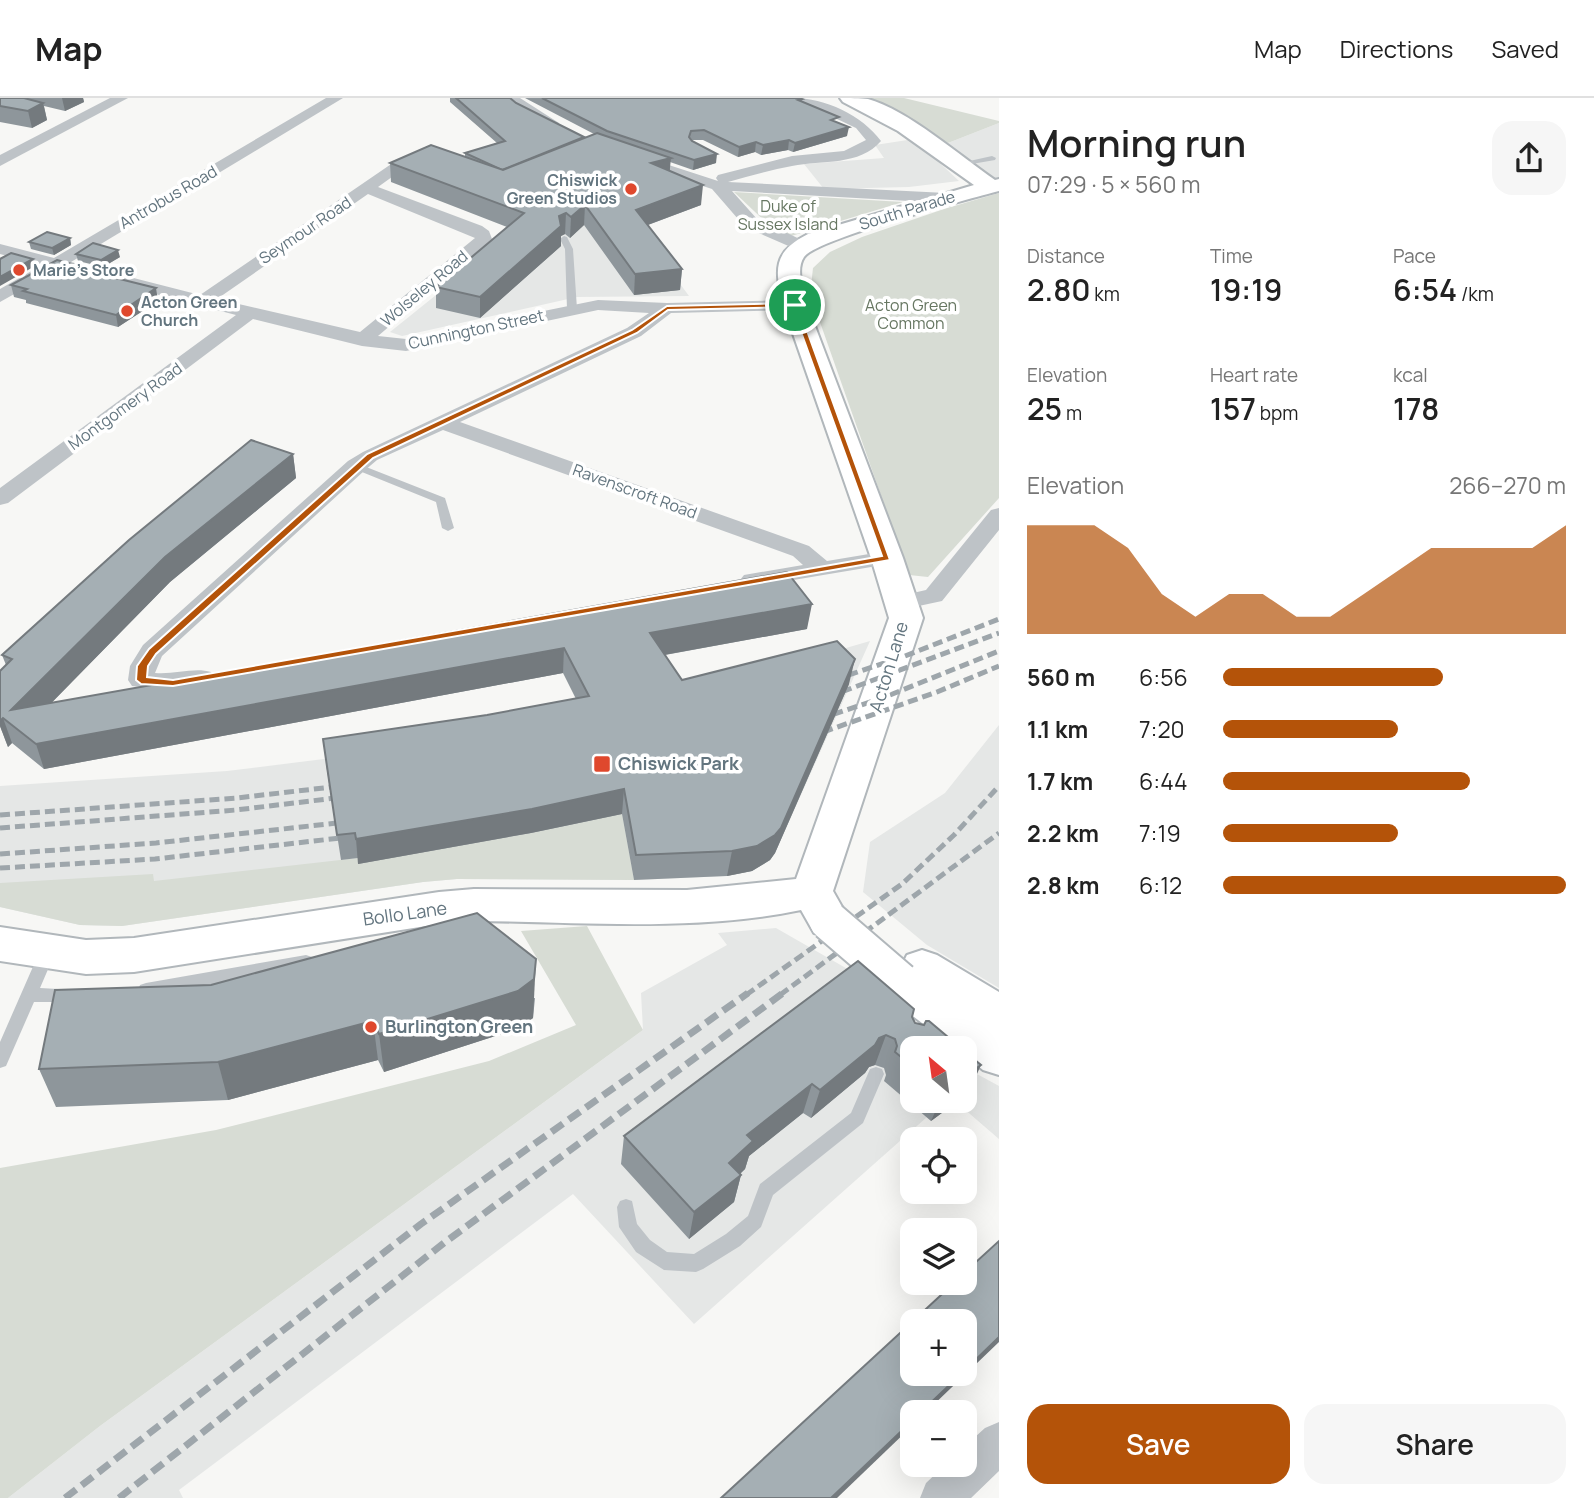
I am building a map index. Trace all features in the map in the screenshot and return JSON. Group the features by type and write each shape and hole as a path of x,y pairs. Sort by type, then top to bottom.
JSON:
{"main road":[{"path":"849,98 888,116 995,185"},
{"name":"South Parade","path":"808,242 995,185"},
{"name":"Acton Lane","path":"808,242 790,258 787,273 795,305 887,558 906,618 830,908"},
{"name":"Bollo Lane","path":"0,944 86,957 134,955 455,914 687,906 777,899 830,908"},
{"path":"830,908 911,974 999,1015"},
{"path":"911,974 937,1023 999,1056"}],"street":[{"path":"0,161 121,98"},
{"name":"Antrobus Road","path":"0,297 336,98"},
{"path":"510,98 565,130"},
{"path":"709,184 794,160 845,157 862,151 874,141 861,125 800,98"},
{"path":"55,116 77,121"},
{"path":"624,155 709,184 946,198"},
{"name":"Seymour Road","path":"204,300 405,161"},
{"path":"728,161 750,172"},
{"path":"709,184 751,223 808,242"},
{"name":"Wolseley Road","path":"362,340 484,239 476,230 367,188"},
{"name":"Cunnington Street","path":"0,249 362,340 406,345 598,304 667,308 795,305"},
{"path":"227,673 173,683 141,680 142,666 152,651 370,456 634,332 667,308"},
{"name":"Montgomery Road","path":"0,499 250,313"},
{"name":"Ravenscroft Road","path":"444,423 801,551 822,568"},
{"path":"900,603 934,596 999,515"},
{"path":"727,585 887,558"},
{"path":"941,1498 999,1442"}],"lane":[{"path":"996,160 986,155 999,152"},
{"path":"960,164 996,160"},
{"path":"564,239 569,249 572,309"},
{"path":"356,466 441,500 448,528"},
{"path":"0,1060 47,953"},
{"path":"125,994 316,959"},
{"path":"29,995 84,994"},
{"path":"626,1207 628,1227 643,1246 664,1261 696,1263 733,1240 755,1221 766,1190 857,1118 876,1074"}],"shaded area":[{"path":"999,123 999,183 993,184 948,143"},
{"path":"914,139 959,181 909,187 824,189 804,164 884,158 875,145"},
{"path":"571,207 637,225 689,296 577,297 402,336 390,332 512,234"},
{"path":"870,641 775,853 770,860 752,871 727,876 634,880 457,879 122,926 80,925 0,907 0,786 227,771 332,758 674,698"},
{"path":"999,725 999,988 927,945 863,892 870,842 945,793"},
{"path":"776,928 858,975 903,1036 900,1036 900,1113 931,1113 916,1127 900,1127 900,1141 694,1324 573,1194 179,1490 183,1498 8,1498 100,1426 643,1030 641,993 727,945 718,933"},
{"path":"977,1074 999,1086 999,1139 969,1113 977,1113"}],"green space":[{"path":"857,98 904,98 999,123 948,143 895,114"},
{"name":"Duke of Sussex Island","path":"734,192 903,202 788,237 775,231"},
{"name":"Acton Green Common","path":"999,193 999,498 928,577 909,575 815,308 822,307 818,300 810,295 813,268 830,252 862,237"},
{"path":"622,814 634,880 457,879 423,882 122,926 80,925 0,907 0,883 153,874 154,881 358,858 359,863"},
{"path":"587,926 643,1030 100,1426 8,1498 0,1498 0,1168 216,1130 489,1061 576,1025 521,931"}],"building":[{"path":"0,98 24,98 43,103 28,111 0,106"},
{"path":"456,98 510,98 584,137 502,170 465,153 505,141"},
{"path":"542,98 799,98 802,99 798,100 839,117 831,120 849,127 795,143 789,140 763,145 756,142 739,147 704,130 691,131 689,137 692,141 717,154 694,160 607,131"},
{"path":"597,133 671,158 651,163 703,185 636,210 682,269 635,274 585,205 571,217 566,213 559,216 561,226 480,297 436,287 524,213 390,163 431,145 503,170"},
{"path":"47,232 70,238 52,248 29,242"},
{"path":"93,243 118,250 101,260 76,254"},
{"path":"11,253 33,259 0,277 0,259"},
{"path":"57,260 83,267 79,269 156,288 116,315 23,291 27,289 11,285"},
{"path":"251,440 293,454 165,557 11,710 787,572 812,604 650,633 682,680 837,641 855,659 781,828 757,846 732,851 636,855 624,789 532,809 356,839 355,833 337,835 323,739 487,715 589,696 564,648 36,744 3,718 0,721 0,671 12,659 2,655 129,540"},
{"path":"477,913 536,959 534,979 518,991 379,1034 373,1021 218,1062 39,1069 55,990 211,985"},
{"path":"858,961 914,1009 912,1017 915,1023 924,1025 929,1021 947,1036 900,1036 900,1056 895,1052 895,1039 886,1035 879,1038 875,1045 820,1090 812,1084 747,1135 753,1141 729,1163 741,1175 694,1212 624,1136"},
{"path":"999,1241 999,1337 977,1358 977,1309 926,1309 941,1295 977,1295 977,1261"},
{"path":"900,1333 900,1386 948,1386 934,1400 900,1400 900,1432 831,1498 721,1498"}],"railway":[{"path":"834,680 905,656 999,619"},
{"path":"828,697 999,633"},
{"path":"819,719 885,697 999,651"},
{"path":"809,737 937,692 999,666"},
{"path":"0,815 237,798 349,785"},
{"path":"746,995 902,884 954,835 999,786"},
{"path":"0,828 236,810 352,796"},
{"path":"0,854 156,843 355,821"},
{"path":"780,995 999,833"},
{"path":"0,868 155,859 358,836"},
{"path":"65,1498 421,1224 748,993"},
{"path":"119,1498 444,1243 783,993"}],"place":[{"name":"Chiswick Green Studios","path":"631,189"},
{"name":"Marie's Store","path":"19,270"},
{"name":"Acton Green Church","path":"127,311"},
{"name":"Chiswick Park","path":"602,764"},
{"name":"Burlington Green","path":"371,1027"}],"route":[{"path":"795,305 887,558 173,683 141,680 142,666 152,651 370,456 634,332 667,308 795,305"}]}
